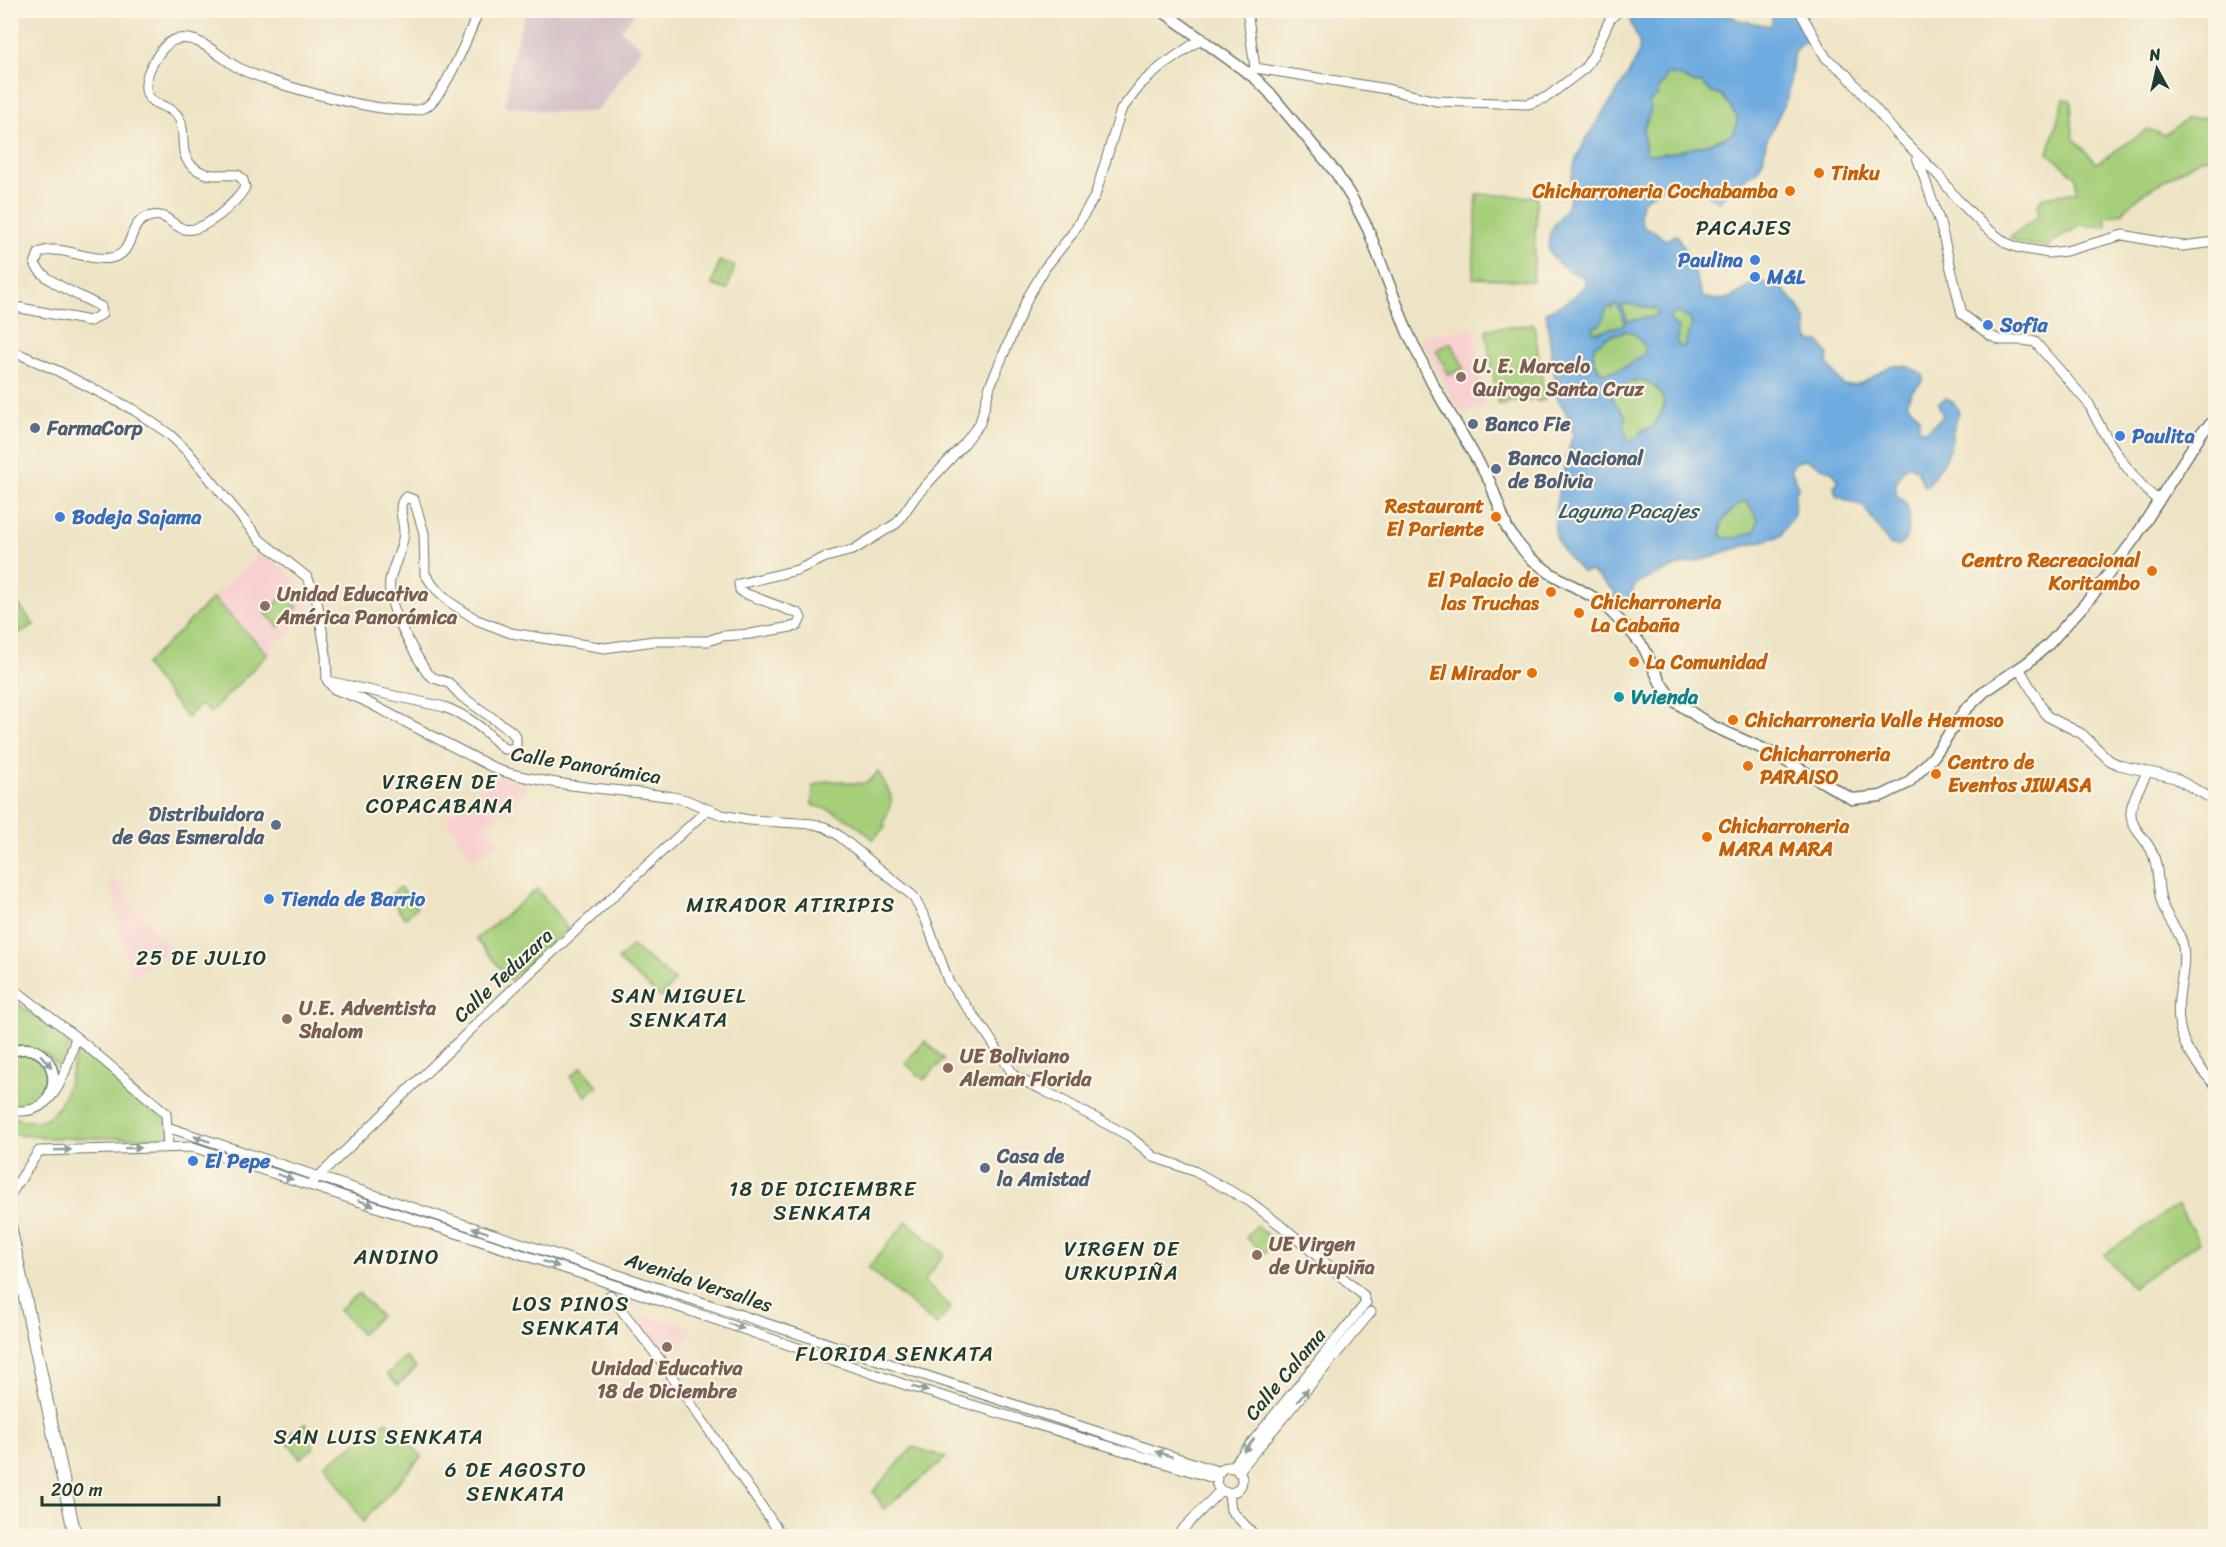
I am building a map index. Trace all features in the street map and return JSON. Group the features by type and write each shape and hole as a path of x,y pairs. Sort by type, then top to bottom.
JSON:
{"highway":[{"path":"10,1226 75,1536"},
{"path":"10,1266 67,1536"}],"main road":[{"path":"1161,10 1252,70 1336,173 1368,229 1407,331 1432,383 1490,482 1508,528 1529,556 1550,573 1599,601 1632,633 1644,648 1660,682 1673,700 1710,725 1801,768 1852,799 1881,796 1908,783 1934,756 1965,710 1985,691 2048,645 2130,545 2202,432 2216,419"},
{"path":"10,1052 20,1048 28,1049 41,1054 50,1063 55,1077 52,1092 48,1098"}],"street":[{"path":"10,306 82,320 94,320 102,314 101,307 57,283 37,269 35,264 39,253 50,250 109,259 125,251 134,227 140,220 161,215 170,219 181,229 189,230 224,212 242,194 245,187 243,180 238,176 210,176 190,165 185,156 183,130 179,118 174,111 154,102 149,96 146,86 147,75 158,55 169,43 186,39 198,42 236,67 310,94 360,105 401,111 415,110 425,108 448,79 480,10"},
{"path":"1247,10 1252,70 1387,89 1436,101 1528,104 1547,97 1585,68 1610,19 1619,10"},
{"path":"1799,10 1826,58 1845,73 1916,154 1939,176 1956,198 1984,226 2006,243 2019,248 2049,253 2066,251 2123,235 2182,246 2216,242"},
{"path":"10,350 58,371 134,410 169,434 188,452 260,540 307,577 318,602 326,654 327,680 340,685 444,707 460,713 477,723 504,749 508,750 516,746 516,737 511,731 468,702 449,683 427,673 400,622 390,598 389,588 404,533 400,506 402,500 406,497 414,500 424,533 425,574 434,587 477,620 511,633 605,648 654,641 708,641 722,636 797,626 801,618 799,614 750,596 741,590 739,584 797,570 826,557 853,550 897,523 916,496 980,423 990,386 1028,297 1044,268 1072,234 1095,196 1121,110 1142,83 1202,38"},
{"path":"1916,154 1945,240 1962,314 2000,340 2023,339 2035,342 2089,404 2094,416 2134,477 2159,501"},
{"path":"2019,668 2047,716 2082,734 2109,760 2147,773 2175,778 2216,801"},
{"name":"Calle Panorámica","path":"327,680 334,689 361,699 498,770 537,780 673,797 686,800 707,810 749,820 813,824 838,836 913,896 926,920 949,983 985,1031 1015,1077 1123,1133 1154,1157 1194,1171 1249,1201 1363,1295 1366,1302"},
{"path":"2147,773 2131,807 2130,817 2151,849 2162,905 2181,938 2183,975 2178,999 2180,1037 2190,1058 2216,1086"},
{"name":"Calle Teduzara","path":"314,1181 518,984 707,810"},
{"path":"10,986 76,1037 166,1113 168,1148"},
{"path":"10,1110 30,1111 37,1108 61,1084 76,1037"},
{"name":"Avenida Versalles","path":"167,1127 314,1181 906,1385 1218,1475"},
{"name":"Avenida Versalles","path":"10,1195 39,1151 193,1147 314,1181 616,1274 1218,1475"},
{"path":"616,1274 607,1294 664,1365 782,1536"},
{"name":"Calle Calama","path":"1235,1470 1366,1302"},
{"path":"1255,1536 1231,1510 1218,1475 1235,1470 1371,1312"},
{"path":"1176,1536 1225,1491 1237,1490 1242,1483 1235,1470"}],"shaded area":[{"path":"526,11 636,11 621,30 642,48 599,109 591,112 564,113 505,106 511,61"},
{"name":"U. E. Marcelo Quiroga Santa Cruz","path":"1474,329 1485,407 1461,414 1421,339 1423,335"},
{"name":"Unidad Educativa América Panorámica","path":"258,554 284,570 294,580 303,592 310,609 268,654 213,598"},
{"path":"500,776 526,783 527,790 524,796 486,826 497,842 474,861 445,819"},
{"path":"112,876 170,950 131,979 109,877"},
{"name":"Unidad Educativa 18 de Diciembre","path":"641,1313 690,1327 692,1332 665,1361 638,1319"}],"green space":[{"path":"1666,74 1683,77 1695,84 1702,83 1712,93 1722,95 1738,118 1734,133 1684,150 1653,155 1646,153 1643,131 1651,109 1649,102 1665,80"},
{"path":"2064,99 2071,100 2073,138 2097,163 2148,129 2164,135 2187,119 2215,116 2215,159 2203,157 2142,194 2122,213 2105,217 2107,227 2081,225 2054,241 2050,248 2016,242 2010,237 2039,215 2038,205 2043,197 2076,192 2076,177 2048,153"},
{"path":"1477,194 1537,197 1533,281 1473,278"},
{"path":"719,261 735,266 727,290 712,285"},
{"path":"1627,303 1655,309 1658,313 1653,317 1628,321 1621,305"},
{"path":"1616,304 1625,321 1624,325 1594,333 1592,330 1609,305"},
{"path":"1678,312 1691,317 1692,329 1689,331 1685,346 1681,347 1677,343 1678,328 1671,322 1670,317"},
{"path":"1534,324 1545,400 1538,402 1533,398 1510,401 1506,405 1498,404 1486,332 1488,329"},
{"path":"1625,331 1638,337 1646,350 1633,363 1603,373 1595,361 1594,349 1601,340"},
{"path":"1451,342 1464,368 1449,375 1436,350"},
{"path":"1640,380 1649,383 1658,391 1663,400 1663,406 1652,428 1642,430 1640,435 1628,442 1624,428 1626,416 1613,400 1611,393 1628,383"},
{"path":"1742,502 1747,502 1758,520 1755,531 1734,538 1721,536 1723,520"},
{"path":"10,592 34,625 11,638 10,638"},
{"path":"284,595 298,607 279,627 266,614"},
{"path":"213,598 268,654 210,713 201,704 187,718 145,665"},
{"path":"878,771 889,791 891,801 883,824 886,826 873,839 845,818 812,805 813,786 827,781 867,782"},
{"path":"400,887 417,907 405,918 388,897"},
{"path":"537,889 568,929 510,980 476,939"},
{"path":"632,946 675,980 661,998 618,960"},
{"path":"10,997 37,1018 41,1017 71,1041 61,1071 46,1054 11,1049"},
{"path":"925,1041 944,1059 924,1080 905,1063"},
{"path":"78,1046 164,1116 172,1135 170,1138 40,1138 39,1135 22,1136 12,1132 10,1116 29,1121 41,1120 51,1115 58,1106 69,1082"},
{"path":"14,1053 33,1055 40,1059 45,1064 49,1078 48,1086 40,1098 34,1103 20,1107 11,1106 11,1055"},
{"path":"582,1067 598,1086 586,1096 570,1077"},
{"path":"2178,1205 2199,1242 2132,1287 2104,1255"},
{"path":"907,1221 944,1254 924,1281 951,1308 936,1325 868,1268"},
{"path":"1256,1226 1275,1241 1265,1253 1246,1238"},
{"path":"357,1294 360,1294 380,1316 361,1334 339,1310"},
{"path":"406,1357 416,1368 398,1385 387,1374"},
{"path":"387,1421 422,1456 363,1522 326,1464"},
{"path":"306,1423 314,1448 300,1458 284,1437"},
{"path":"913,1447 946,1458 884,1509 873,1491"}],"water":[{"name":"Laguna Pacajes","path":"1633,11 1723,11 1738,20 1771,26 1773,11 1793,11 1808,39 1794,51 1788,96 1766,142 1763,160 1757,171 1733,187 1718,202 1694,188 1668,183 1642,202 1640,216 1644,228 1654,231 1665,240 1677,235 1691,261 1702,296 1717,300 1730,298 1755,281 1779,285 1799,307 1806,321 1807,338 1813,342 1820,342 1828,355 1827,363 1843,385 1864,382 1890,367 1899,365 1923,375 1923,381 1913,390 1906,403 1919,416 1919,429 1926,430 1943,417 1938,403 1946,398 1955,404 1959,413 1951,446 1929,485 1924,486 1917,470 1909,465 1903,469 1895,487 1897,496 1906,505 1909,517 1905,542 1899,546 1890,545 1863,506 1836,496 1834,486 1838,481 1833,472 1805,459 1795,463 1791,469 1798,486 1794,514 1780,536 1720,553 1714,557 1676,566 1636,584 1629,598 1621,605 1613,599 1615,592 1591,571 1582,572 1559,544 1555,517 1573,434 1570,420 1557,397 1546,312 1578,293 1583,288 1585,277 1561,266 1555,260 1549,247 1549,239 1552,229 1568,205 1573,170 1582,146 1637,57 1639,43 1630,16","holes":["1666,74 1683,77 1695,84 1702,83 1712,93 1722,95 1738,118 1734,133 1684,150 1653,155 1646,153 1643,131 1651,109 1649,102 1659,95 1658,89 1665,80","1616,304 1625,321 1624,325 1594,333 1592,330 1596,325 1601,324 1608,306 1612,309","1627,304 1655,309 1658,313 1653,317 1628,321 1621,306","1678,312 1690,317 1692,329 1689,331 1685,346 1681,347 1677,343 1678,328 1671,322 1670,317","1625,331 1638,337 1646,350 1627,366 1602,373 1594,360 1595,345 1604,338","1640,380 1653,385 1660,392 1664,406 1652,428 1642,430 1640,435 1629,442 1624,428 1626,416 1613,400 1611,393 1628,383","1742,502 1747,502 1758,520 1755,531 1734,538 1721,536 1721,525 1726,516"]}],"place":[{"name":"Tinku","path":"1819,173"},
{"name":"Chicharroneria Cochabamba","path":"1790,191"},
{"name":"Paulina","path":"1755,260"},
{"name":"M&L","path":"1755,277"},
{"name":"Sofia","path":"1988,325"},
{"name":"U. E. Marcelo Quiroga Santa Cruz","path":"1461,377"},
{"name":"Banco Fie","path":"1473,424"},
{"name":"FarmaCorp","path":"35,428"},
{"name":"Paulita","path":"2120,436"},
{"name":"Banco Nacional de Bolivia","path":"1496,469"},
{"name":"Bodeja Sajama","path":"60,517"},
{"name":"Restaurant El Pariente","path":"1496,517"},
{"name":"Centro Recreacional Koritambo","path":"2152,571"},
{"name":"El Palacio de las Truchas","path":"1551,592"},
{"name":"Unidad Educativa América Panorámica","path":"265,606"},
{"name":"Chicharroneria La Cabaña","path":"1579,613"},
{"name":"La Comunidad","path":"1634,662"},
{"name":"El Mirador","path":"1532,673"},
{"name":"Vvienda","path":"1619,697"},
{"name":"Chicharroneria Valle Hermoso","path":"1733,720"},
{"name":"Chicharroneria PARAISO","path":"1748,766"},
{"name":"Centro de Eventos JIWASA","path":"1936,774"},
{"name":"Distribuidora de Gas Esmeralda","path":"276,825"},
{"name":"Chicharroneria MARA MARA","path":"1707,837"},
{"name":"Tienda de Barrio","path":"269,899"},
{"name":"U.E. Adventista Shalom","path":"287,1019"},
{"name":"UE Boliviano Aleman Florida","path":"948,1068"},
{"name":"El Pepe","path":"193,1161"},
{"name":"Casa de la Amistad","path":"985,1168"},
{"name":"UE Virgen de Urkupiña","path":"1257,1255"},
{"name":"Unidad Educativa 18 de Diciembre","path":"667,1347"}],"district":[{"name":"PACAJES","path":"1744,228"},
{"name":"VIRGEN DE COPACABANA","path":"440,794"},
{"name":"MIRADOR ATIRIPIS","path":"791,905"},
{"name":"25 DE JULIO","path":"202,958"},
{"name":"SAN MIGUEL SENKATA","path":"679,1008"},
{"name":"18 DE DICIEMBRE SENKATA","path":"823,1201"},
{"name":"ANDINO","path":"397,1257"},
{"name":"VIRGEN DE URKUPIÑA","path":"1122,1261"},
{"name":"LOS PINOS SENKATA","path":"571,1316"},
{"name":"FLORIDA SENKATA","path":"895,1354"},
{"name":"SAN LUIS SENKATA","path":"379,1437"},
{"name":"6 DE AGOSTO SENKATA","path":"516,1482"}]}
